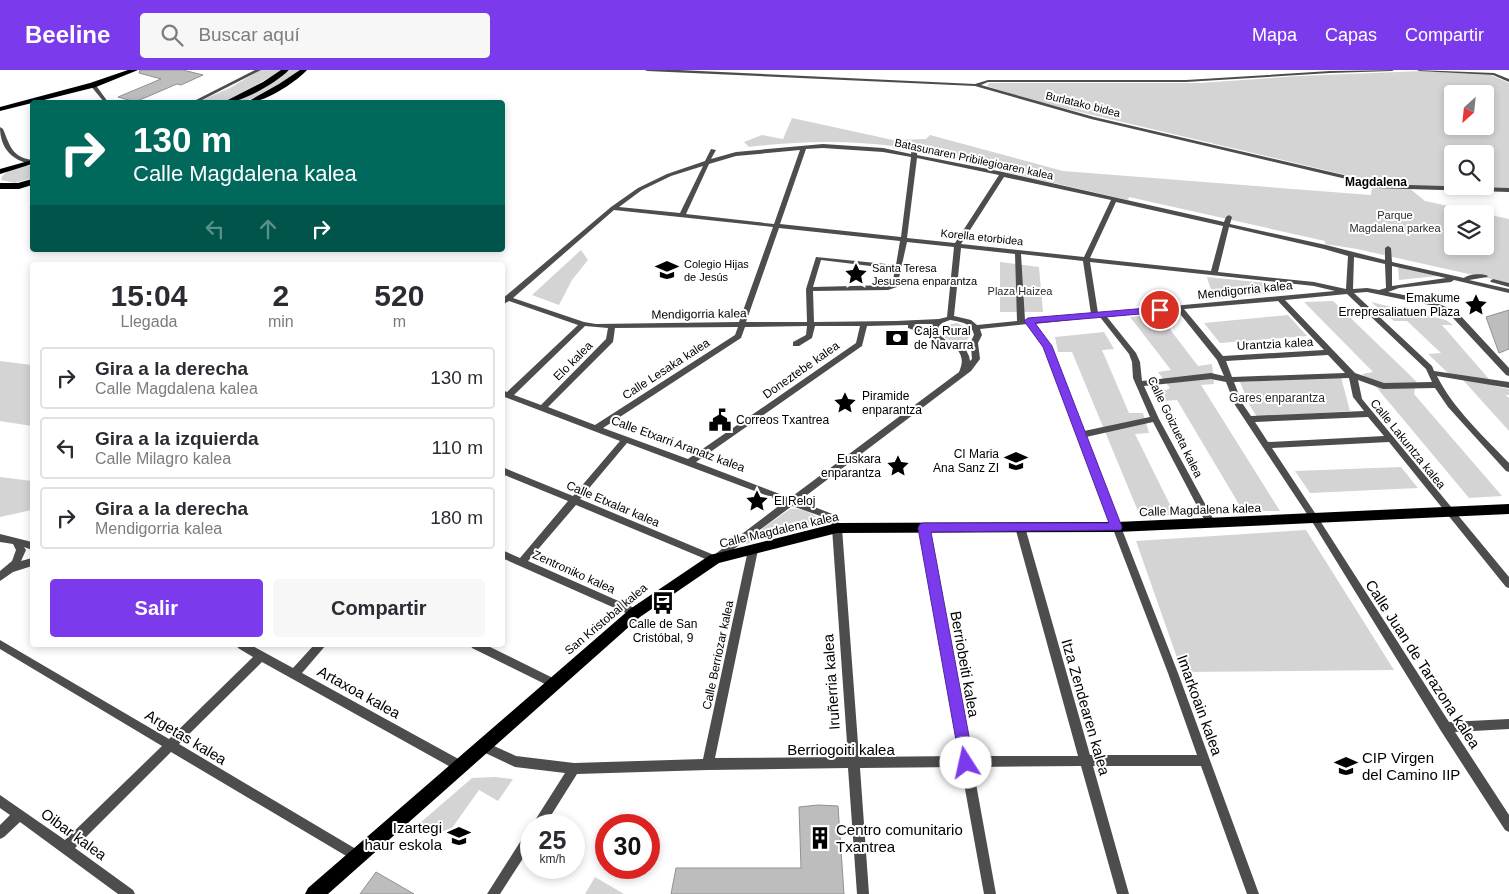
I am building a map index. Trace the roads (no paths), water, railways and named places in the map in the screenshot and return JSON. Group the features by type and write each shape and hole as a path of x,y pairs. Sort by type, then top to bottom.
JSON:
{"main road":[{"path":"35,100 93,85 135,70"},
{"path":"232,100 266,84 286,70"},
{"path":"255,100 282,86 304,70"},
{"path":"0,109 30,101"},
{"path":"3,171 30,163"},
{"path":"1,186 18,186 30,183"},
{"name":"Calle Magdalena kalea","path":"715,559 837,528 1116,527 1509,509"},
{"name":"San Kristobal kalea","path":"314,894 635,613 715,559"}],"street":[{"path":"199,100 259,70"},
{"name":"Burlatako bidea","path":"647,70 975,85 1042,105 1375,186 1509,190"},
{"path":"975,85 988,81 1186,81 1322,72 1392,70"},
{"path":"1419,70 1494,72 1505,75"},
{"path":"1494,72 1509,81"},
{"path":"93,85 104,100"},
{"path":"0,129 13,157 30,162"},
{"path":"743,325 776,230 775,226 804,147"},
{"name":"Batasunaren Pribilegioaren kalea","path":"505,301 613,208 640,189 669,175 736,154 804,147 855,147 914,155 1326,247 1509,285"},
{"path":"809,289 888,288 895,286 904,238 915,147"},
{"path":"682,216 713,150"},
{"path":"3,171 13,157"},
{"path":"950,318 958,244 1003,174"},
{"path":"1099,316 1086,260 1114,200"},
{"name":"Korella etorbidea","path":"613,208 904,238 1086,260 1314,284 1349,292"},
{"path":"1214,273 1229,217"},
{"name":"Batasunaren Pribilegioaren kalea","path":"1326,247 1351,255 1388,260 1509,291"},
{"path":"1385,290 1388,248"},
{"path":"1018,251 1025,321"},
{"path":"1351,255 1349,292 1429,368 1437,385 1451,404 1509,469"},
{"path":"796,344 808,336 810,324 809,289 818,258 899,267"},
{"path":"1349,292 1385,290 1485,276"},
{"path":"1443,281 1509,296"},
{"path":"1385,290 1446,308 1456,316 1509,373"},
{"name":"Mendigorria kalea","path":"975,327 1349,292"},
{"path":"1279,298 1352,374 1383,386 1437,385"},
{"name":"Mendigorria kalea","path":"505,301 584,324 612,326 938,321"},
{"path":"1179,308 1221,359 1238,403 1314,518"},
{"name":"Calle Goizueta kalea","path":"1099,316 1132,353 1140,384 1155,419 1211,524"},
{"path":"950,318 969,322 975,327 978,336 974,343 960,347 940,341 935,336 935,325 938,321 950,318"},
{"name":"Imarkoain kalea","path":"1025,321 1048,346 1080,436 1173,673 1253,894"},
{"name":"Doneztebe kalea","path":"690,462 859,344 864,323"},
{"name":"Mendigorria kalea","path":"896,323 915,327 935,336"},
{"path":"506,394 584,324"},
{"name":"Calle Lesaka kalea","path":"596,428 738,336 743,325"},
{"name":"Elo kalea","path":"542,408 610,340 612,326"},
{"name":"Mendigorria kalea","path":"978,336 995,326"},
{"name":"San Kristobal kalea","path":"715,559 968,369 976,359 974,343"},
{"path":"960,347 966,356 966,364 961,374"},
{"name":"Urantzia kalea","path":"1221,359 1330,352"},
{"path":"1432,373 1509,385"},
{"path":"1140,384 1211,376 1230,380 1352,374"},
{"name":"Calle Lakuntza kalea","path":"1352,374 1355,380 1354,391 1370,414 1509,584"},
{"name":"Calle Etxarri Aranatz kalea","path":"506,394 793,500 832,516 837,528"},
{"path":"1249,419 1370,414"},
{"path":"1080,436 1155,419"},
{"path":"522,562 626,439"},
{"path":"1267,445 1390,439"},
{"name":"Calle Etxalar kalea","path":"505,471 715,559"},
{"name":"Calle Juan de Tarazona kalea","path":"1314,518 1509,826"},
{"name":"Itza Zendearen kalea","path":"1020,527 1123,894"},
{"name":"Iruñerria kalea","path":"837,528 863,894"},
{"name":"Berriobeiti kalea","path":"924,528 990,894"},
{"path":"5,538 30,545"},
{"path":"0,577 16,563 21,550 16,541 5,538"},
{"name":"Calle Berriozar kalea","path":"708,764 753,550"},
{"name":"Zentroniko kalea","path":"505,555 635,613"},
{"path":"10,570 30,563"},
{"name":"Argetas kalea","path":"0,644 357,856"},
{"name":"Artaxoa kalea","path":"245,647 460,766"},
{"path":"295,673 319,647"},
{"path":"480,647 555,684"},
{"path":"66,848 261,656"},
{"path":"1445,727 1509,724"},
{"name":"Berriogoiti kalea","path":"483,746 515,761 574,769 708,764 1203,760"},
{"path":"545,814 574,769"},
{"name":"Oibar kalea","path":"0,801 130,894"},
{"path":"0,833 19,815"},
{"path":"493,894 520,852"}],"place":[{"name":"Colegio Hijas de Jesús","path":"667,270"},
{"name":"Santa Teresa Jesusena enparantza","path":"856,274"},
{"name":"Emakume Errepresaliatuen Plaza","path":"1476,305"},
{"name":"Caja Rural de Navarra","path":"897,338"},
{"name":"Piramide enparantza","path":"845,403"},
{"name":"Correos Txantrea","path":"720,420"},
{"name":"CI Maria Ana Sanz ZI","path":"1016,461"},
{"name":"Euskara enparantza","path":"898,466"},
{"name":"El Reloj","path":"757,501"},
{"name":"Calle de San Cristóbal, 9","path":"663,603"},
{"name":"CIP Virgen del Camino IIP","path":"1346,766"},
{"name":"Izartegi haur eskola","path":"459,836"},
{"name":"Centro comunitario Txantrea","path":"820,838"}],"district":[{"name":"Magdalena","path":"1376,182"}],"park label":[{"name":"Parque Magdalena parkea","path":"1395,221"},
{"name":"Plaza Haizea","path":"1020,291"},
{"name":"Gares enparantza","path":"1277,398"}]}
